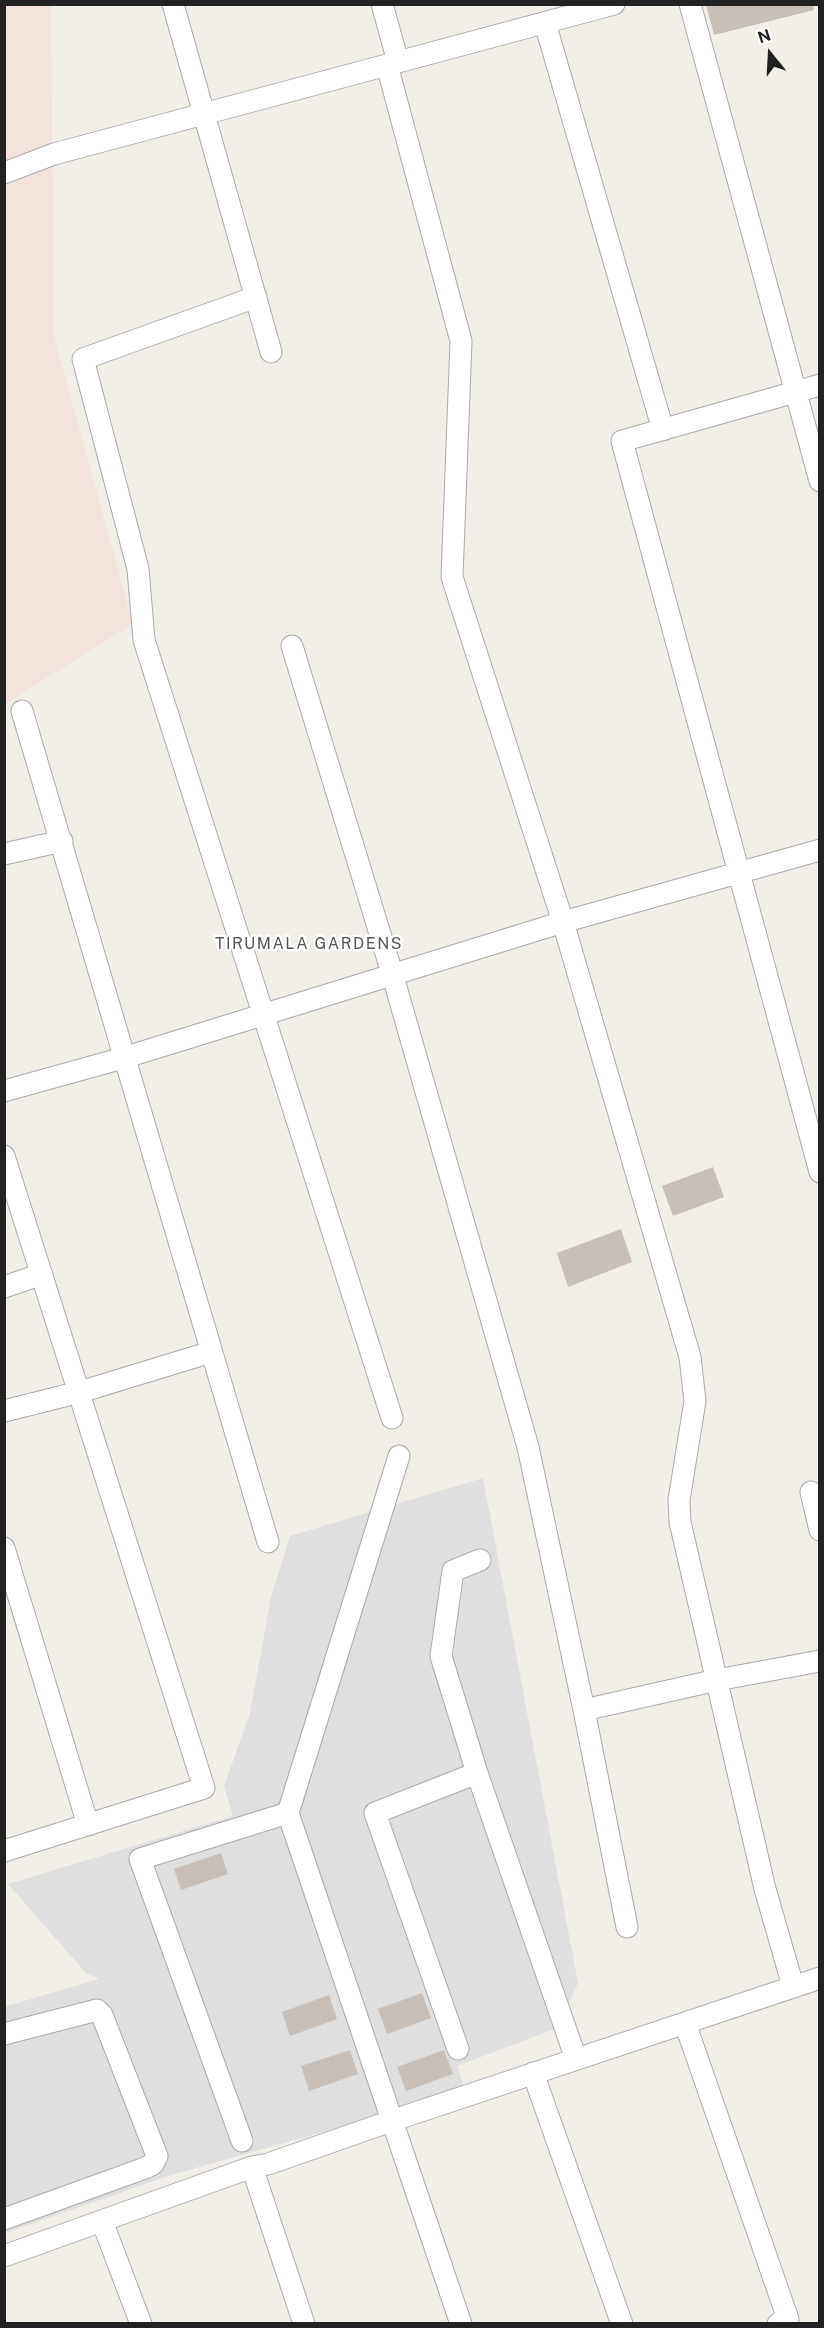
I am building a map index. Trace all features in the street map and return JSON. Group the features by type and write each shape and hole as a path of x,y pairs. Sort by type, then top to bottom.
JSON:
{"street":[{"path":"173,4 271,352"},
{"path":"382,4 392,64 461,341 452,577 563,922 690,1357 695,1401 679,1500 680,1521 765,1889 793,1986"},
{"path":"4,173 54,154 545,22 577,9 614,4"},
{"path":"690,4 819,481"},
{"path":"545,22 663,430"},
{"path":"256,297 83,359 138,569 144,640 392,1418"},
{"path":"819,385 622,441 819,1172"},
{"path":"292,646 392,973 528,1447 627,1927"},
{"path":"22,711 268,1542"},
{"path":"4,854 62,841"},
{"path":"4,1091 123,1058 563,922 819,850"},
{"path":"4,1156 9,1183 42,1274 204,1788 4,1851"},
{"path":"4,1287 42,1274"},
{"path":"4,1411 80,1392 211,1352"},
{"path":"399,1456 288,1813 461,2324"},
{"path":"812,1492 819,1530"},
{"path":"4,1548 88,1825"},
{"path":"480,1560 453,1571 441,1656 477,1773 576,2059"},
{"path":"584,1710 819,1660"},
{"path":"458,2049 375,1813 477,1773"},
{"path":"242,2141 140,1859 288,1813"},
{"path":"4,2256 252,2167 268,2164 819,1978"},
{"path":"4,2034 97,2010 102,2015 157,2156 153,2164 145,2168 4,2219"},
{"path":"686,2023 788,2319 778,2324"},
{"path":"533,2073 622,2324"},
{"path":"252,2167 304,2324"},
{"path":"102,2221 141,2324"}],"shaded area":[{"path":"5,5 51,5 54,337 133,624 5,704"},
{"path":"483,1478 578,1983 557,2028 457,2066 464,2087 383,2115 171,2175 5,2233 4,2007 99,1979 85,1972 8,1884 233,1816 224,1786 250,1713 271,1597 290,1536"}],"building":[{"path":"706,4 813,4 814,10 714,35"},
{"path":"713,1167 724,1197 673,1216 662,1186"},
{"path":"621,1229 632,1262 568,1287 557,1253"},
{"path":"221,1853 228,1874 181,1890 174,1869"},
{"path":"422,1993 431,2018 387,2034 378,2009"},
{"path":"329,1995 337,2019 290,2036 282,2012"},
{"path":"350,2050 358,2074 309,2091 301,2066"},
{"path":"444,2050 453,2074 406,2091 397,2067"}],"district":[{"name":"TIRUMALA GARDENS","path":"309,944"}]}
